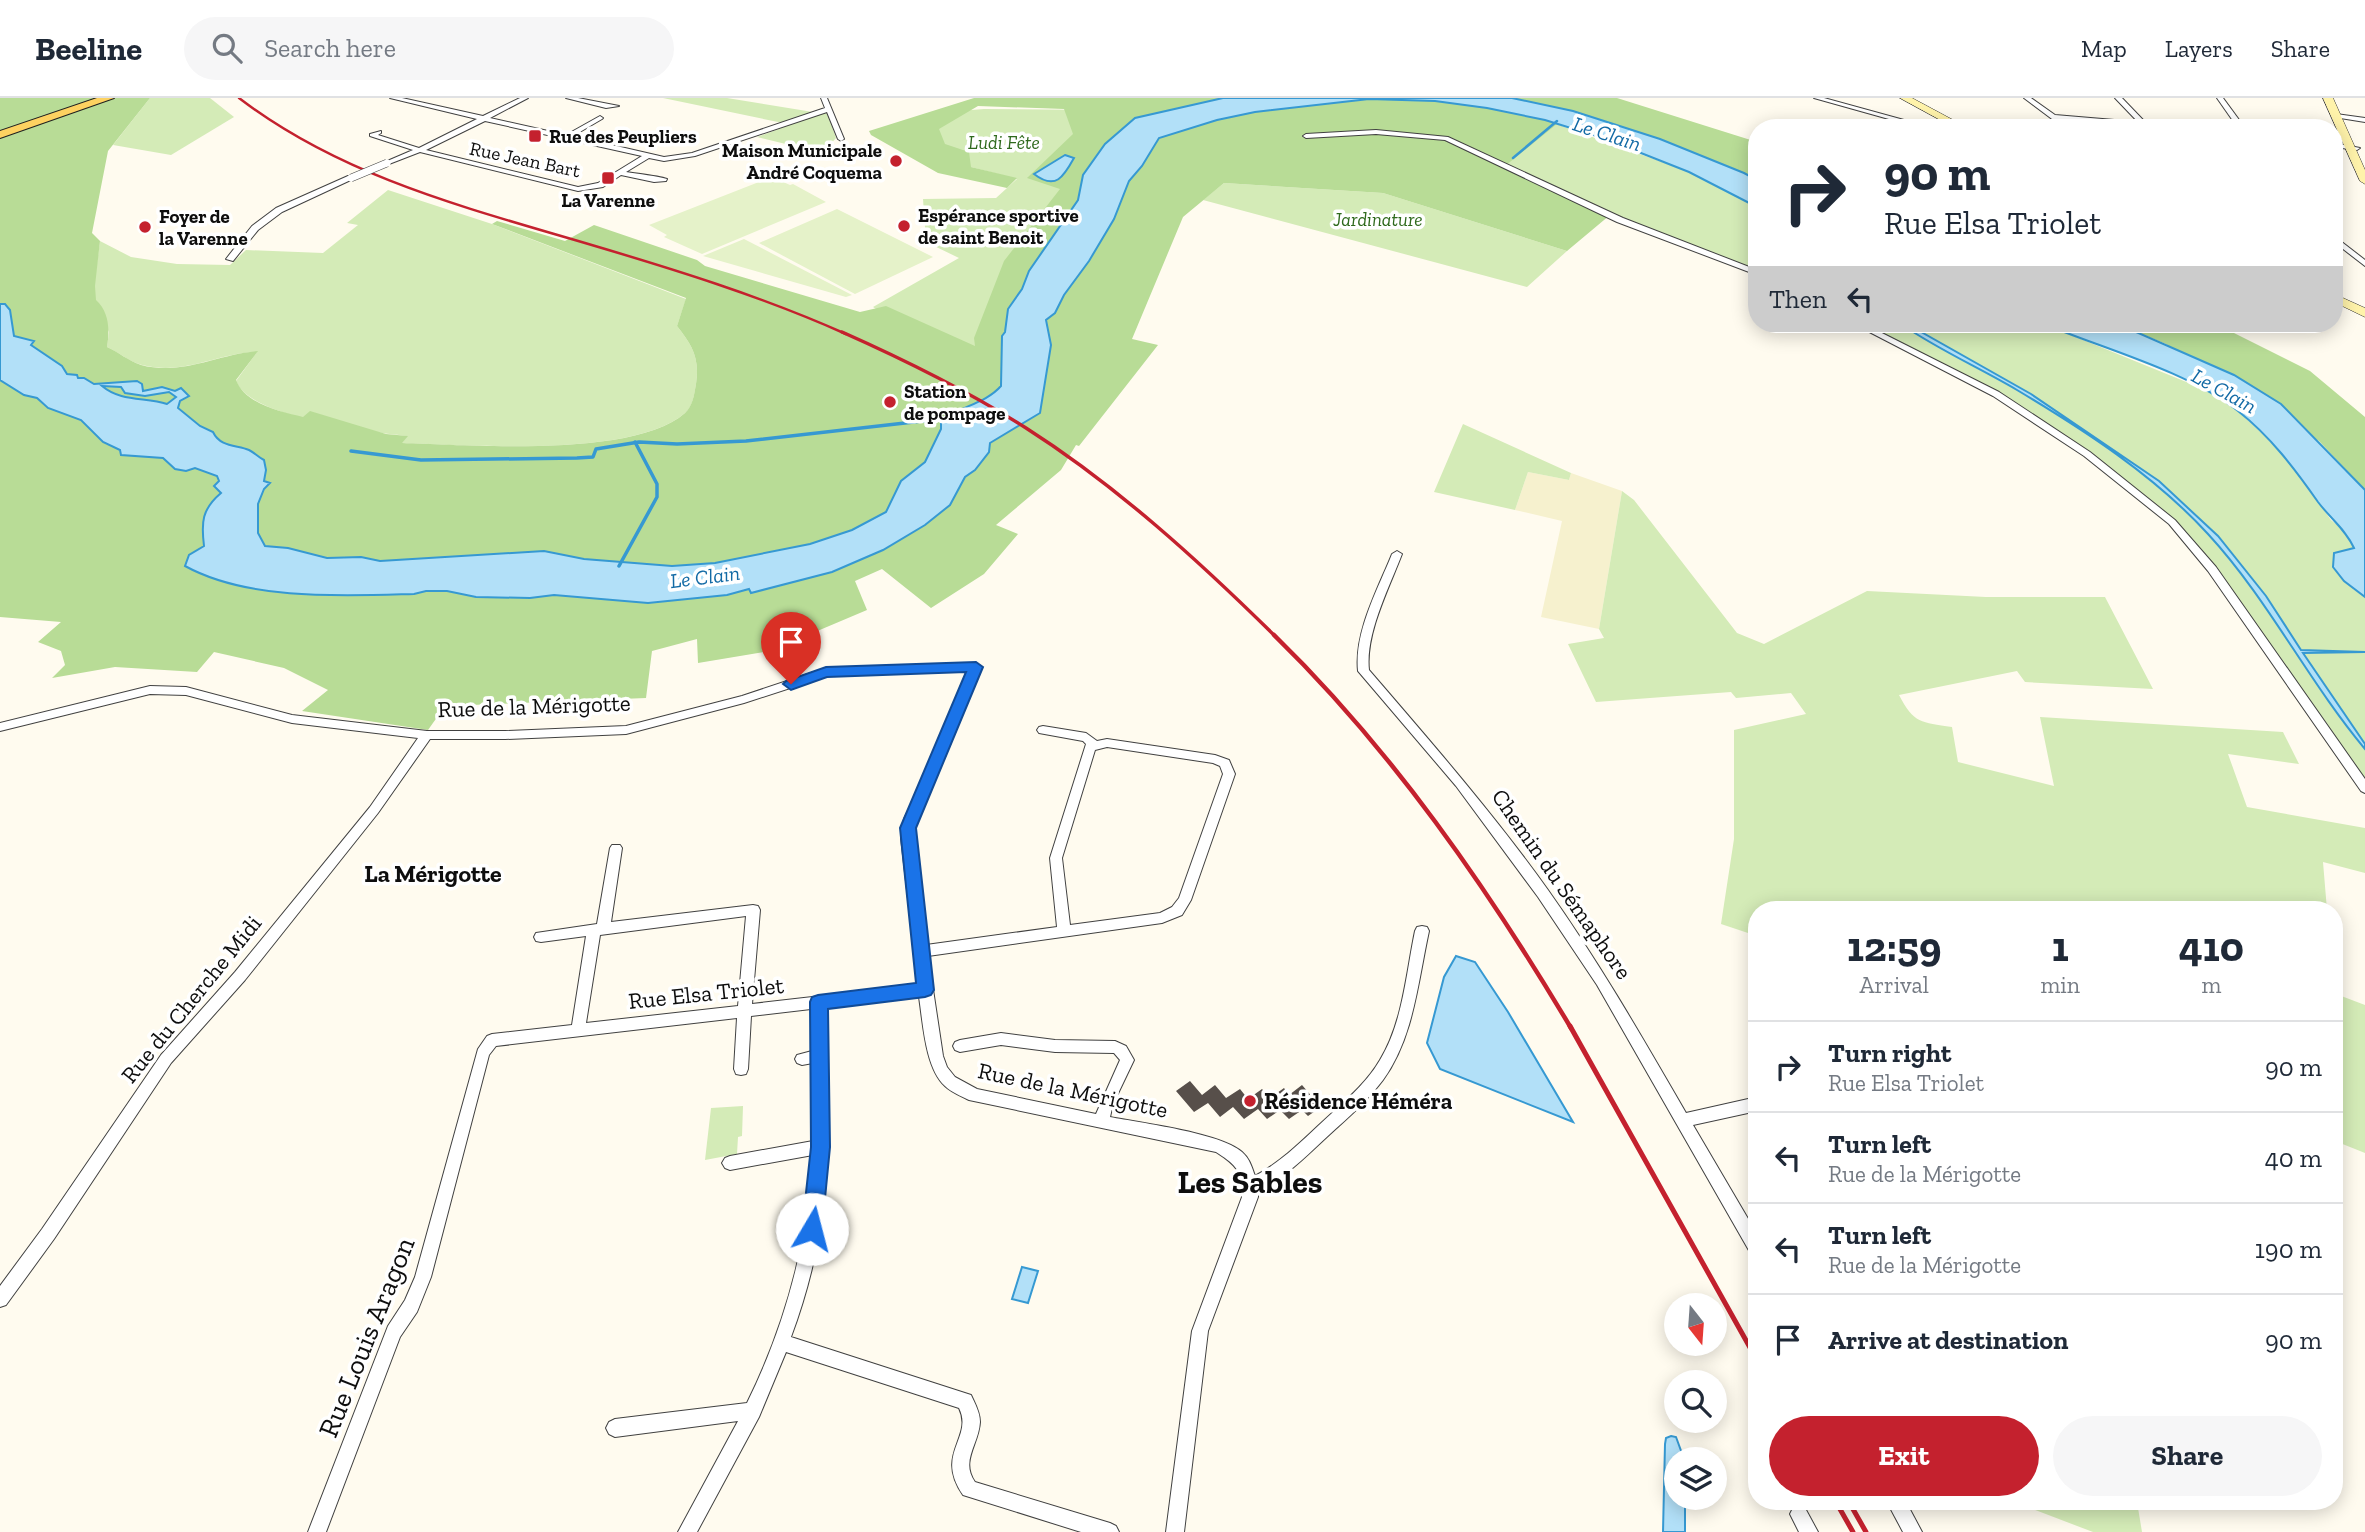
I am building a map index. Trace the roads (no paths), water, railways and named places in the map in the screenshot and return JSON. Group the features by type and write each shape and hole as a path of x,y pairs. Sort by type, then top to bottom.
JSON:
{"main road":[{"path":"0,132 94,98"},
{"path":"0,132 108,98"},
{"path":"1905,98 1946,119"},
{"path":"2328,98 2340,119"},
{"path":"2335,98 2339,116"},
{"path":"2343,125 2365,181"},
{"path":"2353,147 2365,165"},
{"path":"2343,302 2365,313"}],"street":[{"path":"393,98 664,159 685,157 829,109"},
{"path":"230,259 255,228 279,210 422,149 525,98"},
{"path":"569,98 616,106"},
{"path":"824,98 841,139"},
{"path":"1818,98 1896,119"},
{"path":"2027,98 2057,119"},
{"path":"2118,98 2139,119"},
{"path":"2220,98 2235,119"},
{"path":"2339,116 2365,120"},
{"path":"2054,117 2080,119"},
{"path":"565,138 600,118"},
{"name":"Rue Jean Bart","path":"379,132 372,135 432,154 578,189 598,186 646,157"},
{"path":"1306,136 1376,132 1446,138 1620,220 1748,270"},
{"path":"2343,146 2353,147"},
{"path":"620,173 654,180 663,179"},
{"path":"2343,246 2365,264"},
{"path":"1876,333 1996,394 2087,454 2172,522 2210,566 2365,788"},
{"name":"Chemin du Sémaphore","path":"1397,554 1381,592 1365,646 1362,666 1364,671 1507,842 1602,981 1685,1120 1748,1233"},
{"name":"Rue de la Mérigotte","path":"0,727 150,690 171,690 223,699 292,719 427,735 626,730 744,699 826,672 976,667 908,828 925,990 938,1063 944,1076 958,1088 974,1095 1219,1146 1237,1157 1244,1166 1251,1186"},
{"path":"1043,730 1086,737 1094,745"},
{"name":"Rue du Cherche Midi","path":"0,1299 166,1059 240,976 374,810 427,735"},
{"path":"920,951 1162,918 1177,911 1185,900 1229,774 1225,763 1215,759 1107,743 1094,745 1088,751 1056,858 1064,931"},
{"path":"578,1028 616,848"},
{"path":"541,937 753,910 748,993 743,1010 741,1069"},
{"path":"1175,1532 1200,1331 1246,1209 1251,1186 1286,1166 1352,1104 1385,1065 1409,1000 1422,931"},
{"name":"Rue Elsa Triolet","path":"492,1040 925,990"},
{"path":"687,1532 753,1411 782,1342 808,1250 816,1208 820,1147 811,1058 818,1002"},
{"path":"960,1046 1001,1039 1055,1046 1115,1046 1127,1060 1106,1104 1101,1122"},
{"name":"Rue Louis Aragon","path":"317,1532 394,1332 419,1289 440,1222 483,1053 492,1040"},
{"path":"1685,1120 1748,1106"},
{"path":"730,1163 820,1147"},
{"path":"782,1342 965,1401 972,1417 958,1472 969,1489 1110,1532"},
{"path":"615,1429 753,1411"},
{"path":"1901,1510 1913,1532"},
{"path":"1799,1514 1809,1532"}],"water":[{"name":"Le Clain","path":"1223,98 1512,98 1573,111 1660,139 1744,173 1748,175 1748,202 1689,172 1603,138 1545,120 1435,101 1369,99 1255,112 1217,120 1159,138 1129,181 1114,219 1089,261 1064,295 1055,313 1046,320 1051,345 1040,413 990,443 989,452 975,470 965,477 950,505 925,525 883,550 832,572 751,593 749,589 727,595 648,603 554,595 530,598 476,597 447,591 414,594 296,594 238,585 185,566 189,555 204,546 206,510 221,493 214,486 219,481 217,476 195,468 186,471 175,469 163,458 121,455 120,450 103,442 81,420 48,408 37,398 24,395 0,380 0,304 5,304 10,310 14,336 34,341 31,345 62,366 67,374 77,375 78,378 84,378 94,384 137,381 142,384 143,391 162,387 175,391 181,388 189,396 180,401 178,408 200,426 213,432 220,440 249,450 264,460 264,481 270,483 264,489 258,504 258,533 265,546 288,548 327,558 361,557 380,561 544,551 584,559 672,566 715,563 810,544 852,530 886,512 901,481 925,462 941,429 941,422 955,412 987,397 1001,386 1002,336 1008,309 1022,289 1029,271 1078,200 1083,175 1105,144 1135,118","holes":["102,386 121,387 125,393 145,396 169,392 176,397 167,404 117,395"]},
{"path":"1065,155 1074,158 1058,179 1048,181 1034,174"},
{"path":"1915,333 1923,333 2031,394 2159,481 2218,536 2266,596 2301,650 2365,652 2303,653 2365,744 2365,749 2230,559 2165,492 2068,421"},
{"name":"Le Clain","path":"2068,333 2138,333 2234,375 2281,404 2365,490 2365,597 2344,581 2333,567 2334,553 2354,548 2351,542 2261,431 2238,411 2195,384"},
{"path":"1456,956 1475,962 1573,1122 1440,1069 1427,1043 1444,977"},
{"path":"1022,1267 1038,1271 1028,1303 1012,1299"},
{"path":"1676,1437 1680,1447 1665,1447 1666,1438"},
{"path":"1664,1488 1664,1510 1685,1510 1685,1532 1663,1532"}],"waterway":[{"path":"1513,158 1557,121"},
{"path":"635,443 746,441 949,418"},
{"path":"351,451 421,460 577,458 593,457 596,449 635,443"},
{"path":"619,566 657,497 657,484 635,443"}],"railway":[{"path":"239,98 278,125 319,148 404,186 717,284 846,334"},
{"path":"842,332 913,365 1004,414 1093,474 1217,580 1275,636"},
{"path":"1275,636 1358,725 1435,822 1506,923 1571,1028"},
{"path":"1570,1026 1748,1344"},
{"path":"1841,1510 1853,1532"},
{"path":"1854,1510 1866,1532"}],"place":[{"name":"Rue des Peupliers","path":"535,136"},
{"name":"Maison Municipale André Coquema","path":"896,161"},
{"name":"La Varenne","path":"608,178"},
{"name":"Espérance sportive de saint Benoit","path":"904,226"},
{"name":"Foyer de la Varenne","path":"145,227"},
{"name":"Station de pompage","path":"890,402"},
{"name":"Résidence Héméra","path":"1250,1101"}],"district":[{"name":"La Mérigotte","path":"433,874"},
{"name":"Les Sables","path":"1250,1182"}],"park label":[{"name":"Ludi Fête","path":"1004,142"},
{"name":"Jardinature","path":"1378,219"}]}
